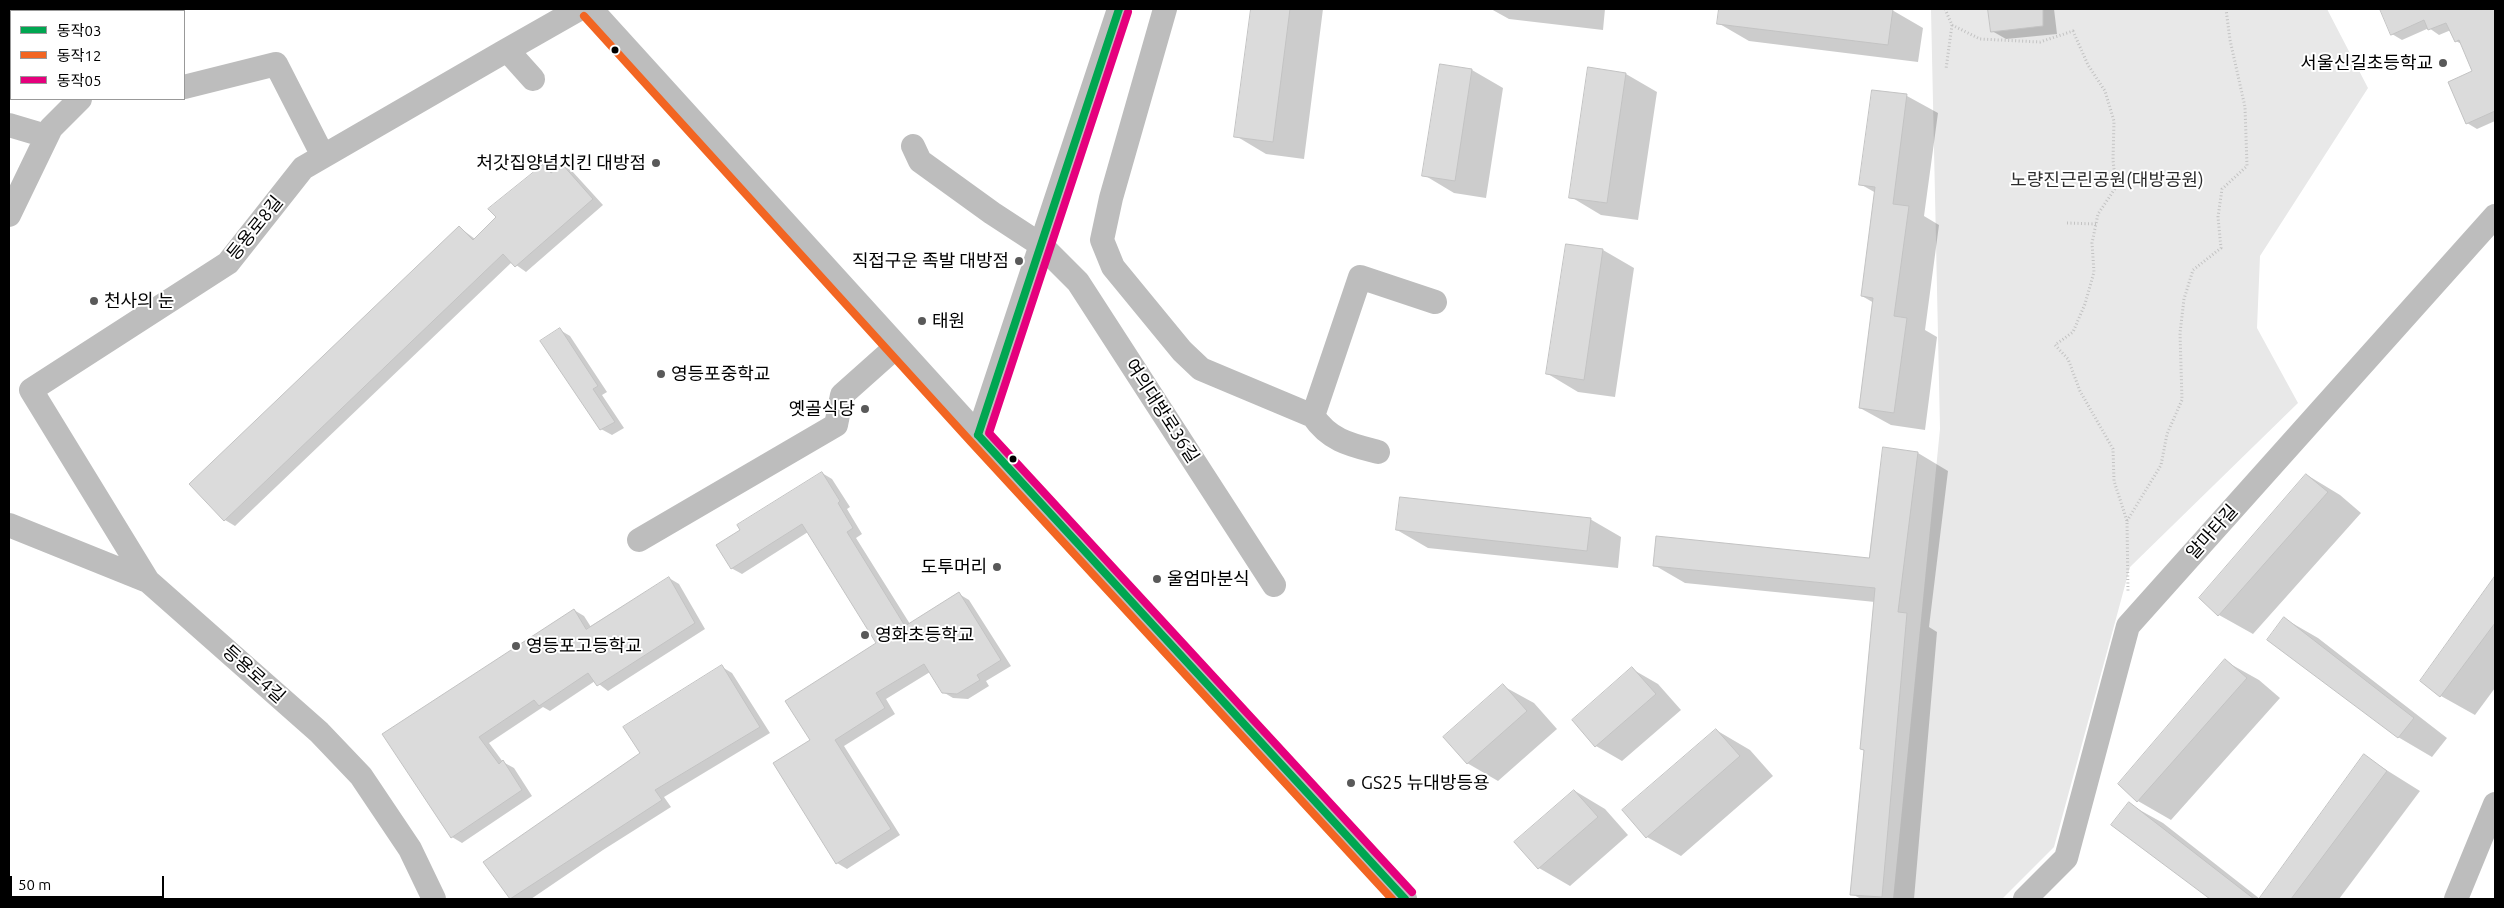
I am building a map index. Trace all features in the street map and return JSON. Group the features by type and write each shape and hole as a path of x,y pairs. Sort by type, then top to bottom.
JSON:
{"street":[{"name":"등용로8길","path":"148,581 31,390 228,263 303,168 578,9"},
{"path":"591,9 978,436 1405,899"},
{"path":"978,436 1119,9"},
{"path":"1165,9 1111,198 1102,240 1113,267 1182,351 1201,370 1314,416 1323,430 1348,444 1378,452"},
{"path":"507,50 533,79"},
{"path":"185,87 276,64 323,156"},
{"path":"9,215 46,136 51,128 79,100"},
{"path":"9,125 46,136"},
{"name":"여의대방로36길","path":"913,146 920,160 992,213 1041,245 1078,282 1274,585"},
{"name":"알마타길","path":"2025,899 2066,858 2128,626 2495,216"},
{"path":"1314,416 1360,277 1435,302"},
{"path":"639,540 836,425 842,395 897,346"},
{"name":"등용로4길","path":"9,525 148,581 319,732 361,776 410,849 434,899"},
{"path":"2456,899 2495,804"}],"path":[{"path":"1945,9 1952,25 1946,68"},
{"path":"2127,521 2161,465 2167,434 2182,400 2180,333 2184,299 2192,270 2221,248 2218,217 2222,189 2246,166 2246,107 2230,40 2226,9"},
{"path":"1952,25 1980,39 2040,42 2073,31 2088,65 2104,91 2114,121 2113,160 2116,187 2098,214 2092,243 2094,272 2085,304 2073,332 2055,345 2068,359 2080,391 2113,449 2114,481 2127,521 2128,626"},
{"path":"2067,223 2096,224"}],"green space":[{"name":"노량진근린공원(대방공원)","path":"1931,9 2327,9 2368,88 2260,256 2257,328 2298,403 2130,567 2054,847 2002,899 1893,899 1940,429"}],"building":[{"path":"1251,9 1290,9 1273,142 1234,137"},
{"path":"1719,9 1893,9 1888,45 1717,24"},
{"path":"1988,9 2043,9 2043,26 1991,32"},
{"path":"2380,9 2495,9 2495,111 2466,124 2448,82 2472,71 2459,40 2455,42 2446,23 2428,30 2424,20 2391,35"},
{"path":"1440,64 1472,69 1455,181 1422,176"},
{"path":"1588,67 1626,73 1607,203 1569,198"},
{"path":"1872,90 1907,94 1893,204 1909,206 1894,316 1907,318 1894,413 1859,408 1873,298 1861,296 1875,187 1859,185"},
{"path":"544,164 551,173 562,164 593,199 515,267 503,254 224,521 189,484 459,226 473,240 496,217 488,209"},
{"path":"1566,244 1603,249 1584,380 1546,374"},
{"path":"560,328 598,386 593,389 615,422 600,430 540,341"},
{"path":"1883,447 1918,452 1898,612 1907,613 1882,897 1850,895 1864,750 1860,749 1875,588 1653,566 1656,536 1869,558"},
{"path":"822,472 840,501 838,503 853,528 847,532 905,626 959,592 1001,660 977,675 980,680 957,694 942,693 924,664 876,693 885,708 835,740 891,829 836,864 773,763 810,740 785,701 876,643 802,524 731,569 716,545 740,530 737,525"},
{"path":"2306,474 2328,492 2218,616 2199,598"},
{"path":"1400,497 1591,518 1587,551 1396,530"},
{"path":"2495,576 2495,623 2440,697 2420,681"},
{"path":"669,577 695,623 597,686 588,673 539,706 534,700 479,737 499,764 503,760 522,790 451,838 382,734 574,609 586,629"},
{"path":"2284,617 2414,718 2398,738 2267,640"},
{"path":"2225,659 2247,678 2137,802 2118,784"},
{"path":"722,665 760,727 655,790 662,800 510,899 483,862 640,753 623,727"},
{"path":"1632,667 1656,694 1595,747 1572,720"},
{"path":"1503,684 1527,711 1467,764 1443,737"},
{"path":"1716,729 1740,756 1646,838 1622,810"},
{"path":"2364,754 2387,771 2291,899 2259,899"},
{"path":"1574,790 1598,817 1538,869 1514,842"},
{"path":"2129,802 2254,899 2210,899 2111,825"}],"transit line":[{"name":"동작03","path":"978,435 1119,9"},
{"name":"동작05","path":"1128,12 989,433 1412,892"},
{"name":"동작12","path":"584,16 971,442 1392,899"},
{"name":"동작03","path":"978,435 1405,899"}],"place":[{"name":"서울신길초등학교","path":"2443,63"},
{"name":"처갓집양념치킨 대방점","path":"656,163"},
{"name":"직접구운 족발 대방점","path":"1019,261"},
{"name":"천사의 눈","path":"94,301"},
{"name":"태원","path":"922,321"},
{"name":"영등포중학교","path":"661,374"},
{"name":"옛골식당","path":"865,409"},
{"name":"도투머리","path":"997,567"},
{"name":"울엄마분식","path":"1157,579"},
{"name":"영화초등학교","path":"865,635"},
{"name":"영등포고등학교","path":"516,646"},
{"name":"GS25 뉴대방등용","path":"1351,783"}]}
